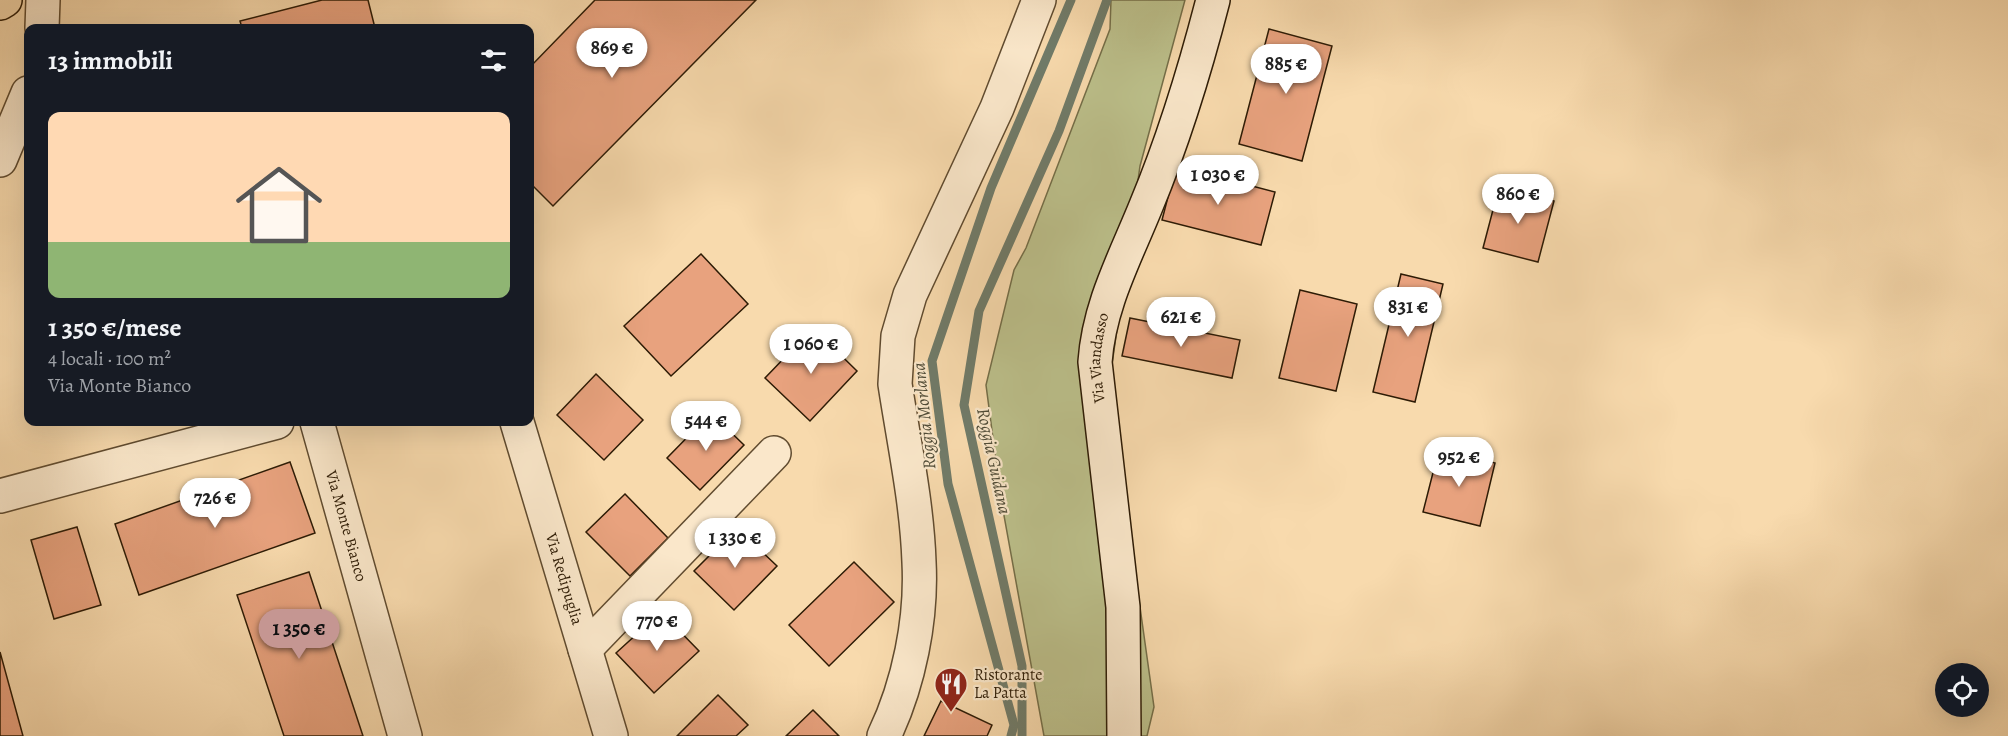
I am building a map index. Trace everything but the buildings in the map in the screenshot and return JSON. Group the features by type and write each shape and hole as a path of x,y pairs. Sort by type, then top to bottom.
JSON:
{"highway":[{"path":"0,3 5,0"}],"street":[{"path":"42,24 43,0"},
{"path":"884,736 907,672 915,629 920,565 895,384 900,327 910,295 997,108 1039,0"},
{"name":"Via Viandasso","path":"1124,736 1123,607 1095,362 1097,335 1109,290 1171,140 1196,67 1213,0"},
{"path":"0,160 24,103"},
{"path":"0,496 262,426"},
{"name":"Via Monte Bianco","path":"317,426 405,736"},
{"name":"Via Redipuglia","path":"518,426 611,736"},
{"path":"585,649 774,453"}],"green space":[{"path":"1111,0 1185,0 1140,166 1109,386 1154,707 1147,736 1044,736 1001,499 986,385 1014,270 1026,248 1110,29"}],"waterway":[{"name":"Roggia Morlana","path":"1011,736 1014,725 948,484 932,361 991,188 1071,0"},
{"name":"Roggia Guidana","path":"1022,736 1022,666 964,405 979,311 1059,131 1107,0"}],"place":[{"name":"Ristorante La Patta","path":"951,713"}]}
